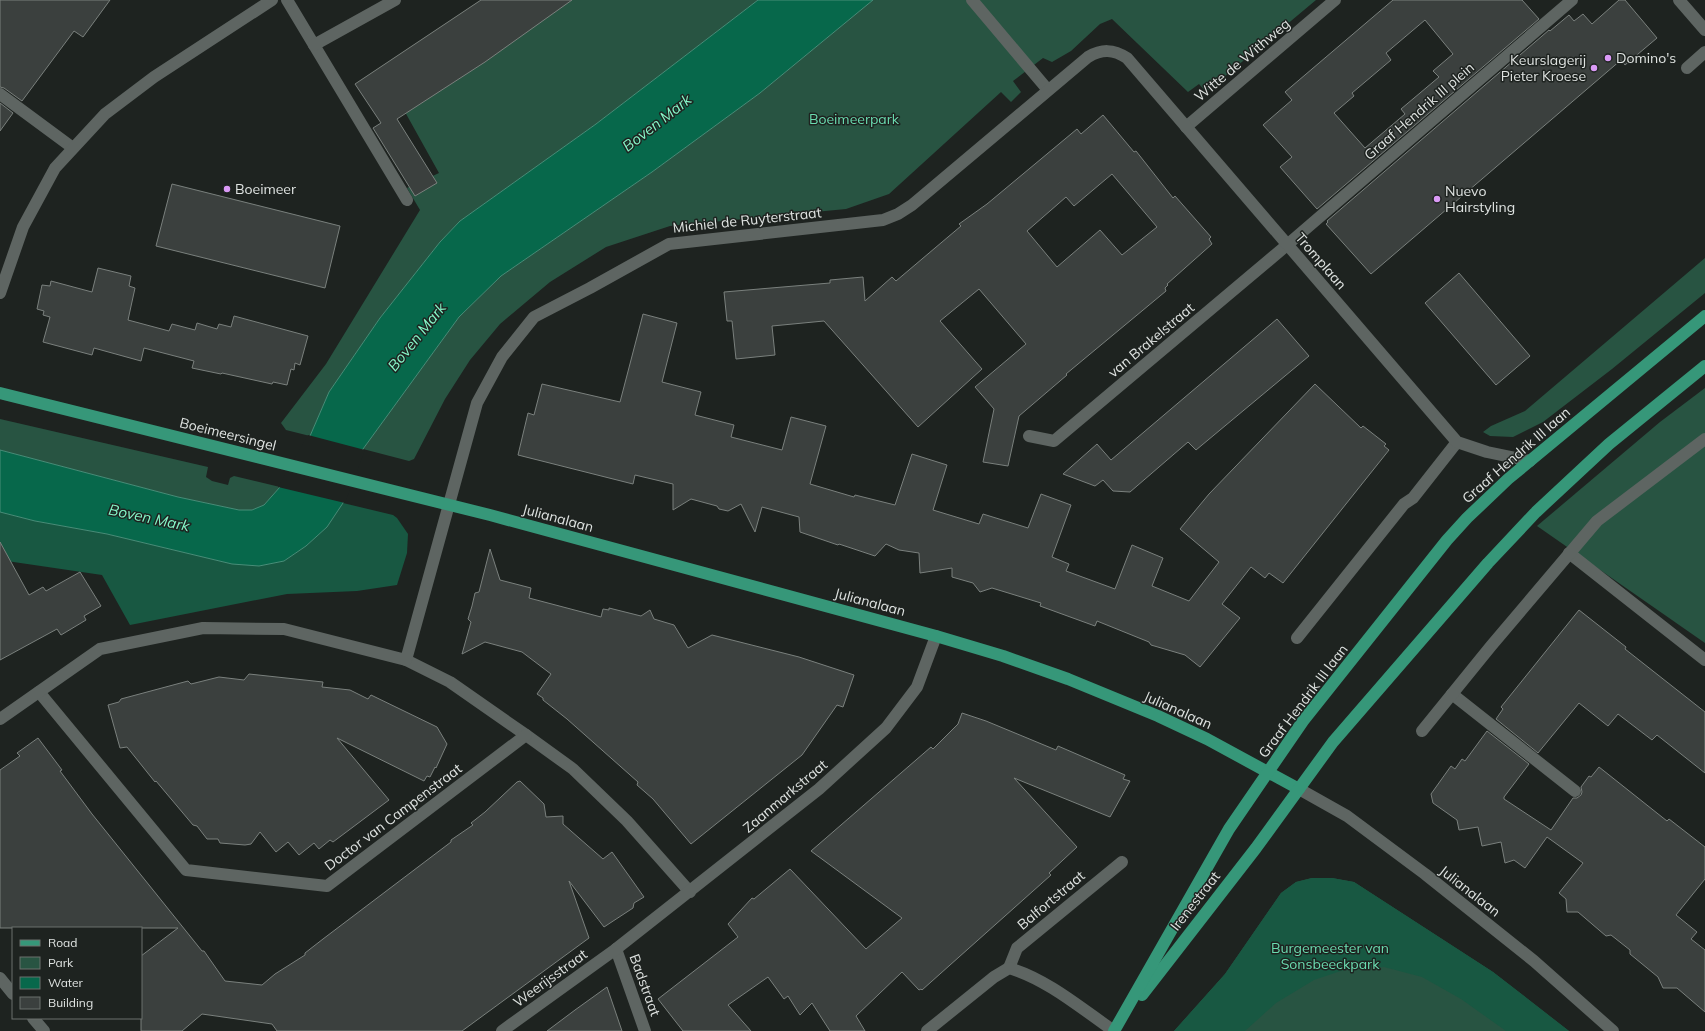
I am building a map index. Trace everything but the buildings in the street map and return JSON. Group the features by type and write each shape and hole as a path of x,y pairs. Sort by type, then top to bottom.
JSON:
{"main road":[{"name":"Graaf Hendrik III laan","path":"1298,789 1268,772 1303,721 1447,540 1487,497 1705,316"},
{"path":"1298,789 1333,742 1488,563 1536,512 1609,444 1705,366"},
{"name":"Boeimeersingel","path":"0,393 449,505"},
{"name":"Julianalaan","path":"449,505 936,636 1018,661 1068,679 1158,716 1202,736 1268,772"},
{"name":"Irenestraat","path":"1114,1031 1229,829 1268,772"},
{"name":"Irenestraat","path":"1114,1031 1256,848 1298,789"}],"street":[{"path":"0,293 23,227 55,168 73,148 105,114 154,77 272,0"},
{"path":"287,0 407,200"},
{"path":"314,45 395,0"},
{"path":"972,0 1048,90"},
{"name":"Witte de Withweg","path":"1186,127 1335,0"},
{"name":"Graaf Hendrik III plein","path":"1287,245 1572,0"},
{"path":"1679,0 1705,30"},
{"name":"Michiel de Ruyterstraat","path":"406,660 477,403 502,357 534,316 590,288 669,244 882,220 898,214 912,205 1088,57 1098,52 1108,50"},
{"name":"Tromplaan","path":"1108,50 1118,52 1127,58 1457,442"},
{"path":"1687,68 1705,52"},
{"path":"0,94 73,148"},
{"name":"van Brakelstraat","path":"1029,436 1054,441 1287,245"},
{"path":"1422,731 1597,521 1705,439"},
{"path":"1297,638 1404,504 1413,498 1457,442 1487,452 1530,461"},
{"path":"1569,553 1705,660"},
{"path":"0,719 100,649 203,628 284,629 406,660 450,682 573,769 627,821 690,892"},
{"name":"Zaanmarkstraat","path":"616,949 819,789 886,728 917,688 936,636"},
{"name":"Doctor van Campenstraat","path":"39,692 186,870 327,886 526,735"},
{"path":"1452,694 1575,791"},
{"name":"Julianalaan","path":"1298,789 1347,816 1425,874 1534,961 1613,1031"},
{"name":"Balfortstraat","path":"1009,968 1017,948 1122,862"},
{"name":"Weerijsstraat","path":"502,1031 616,949"},
{"name":"Badstraat","path":"616,949 645,1031"},
{"path":"927,1031 994,977 1009,968 1026,973 1042,982 1114,1031"},
{"path":"0,978 12,993"},
{"path":"34,1019 44,1031"}],"green space":[{"path":"549,0 758,0 596,124 460,221 440,242 380,318 329,392 310,436 286,430 281,423 326,364 420,210 407,188 439,173 400,103"},
{"name":"Boeimeerpark","path":"873,0 1316,0 1206,92 1199,84 1188,92 1112,19 1100,24 1071,51 1052,62 1043,58 1013,81 1021,92 1011,102 1001,92 889,194 846,209 670,226 606,247 550,282 500,324 470,360 445,399 414,459 409,461 363,449 459,317 501,276 652,172 760,93"},
{"path":"1705,258 1705,293 1612,369 1543,422 1513,437 1490,436 1483,432 1491,426 1525,411"},
{"path":"1705,388 1705,643 1537,526 1660,422"},
{"path":"0,419 208,467 206,477 212,481 228,485 230,478 234,476 280,487 264,505 252,510 239,510 178,497 0,450"},
{"path":"343,503 393,515 397,518 408,534 407,553 397,585 357,591 287,594 130,625 102,575 0,560 0,512 35,521 107,534 232,564 284,561 306,546 327,527"},
{"name":"Burgemeester van Sonsbeeckpark","path":"1312,878 1332,878 1354,882 1493,972 1569,1031 1174,1031 1225,974 1281,893 1296,882"},
{"name":"Burgemeester van Sonsbeeckpark","path":"1312,878 1332,878 1354,882 1493,972 1569,1031 1506,1031 1461,999 1422,977 1384,967 1347,969 1314,980 1276,1003 1245,1031 1174,1031 1225,974 1281,893 1296,882"}],"water":[{"name":"Boven Mark","path":"758,0 873,0 760,93 652,172 501,276 459,317 363,449 343,503 327,527 306,546 284,561 259,566 232,564 107,534 35,521 0,512 0,450 178,497 239,510 252,510 264,505 280,487 310,436 329,392 380,318 440,242 460,221 596,124"}],"pier":[{"path":"308,435 365,450 345,503 278,487"}],"place":[{"name":"Domino's","path":"1608,58"},
{"name":"Keurslagerij Pieter Kroese","path":"1594,68"},
{"name":"Boeimeer","path":"227,189"},
{"name":"Nuevo Hairstyling","path":"1437,199"}]}
